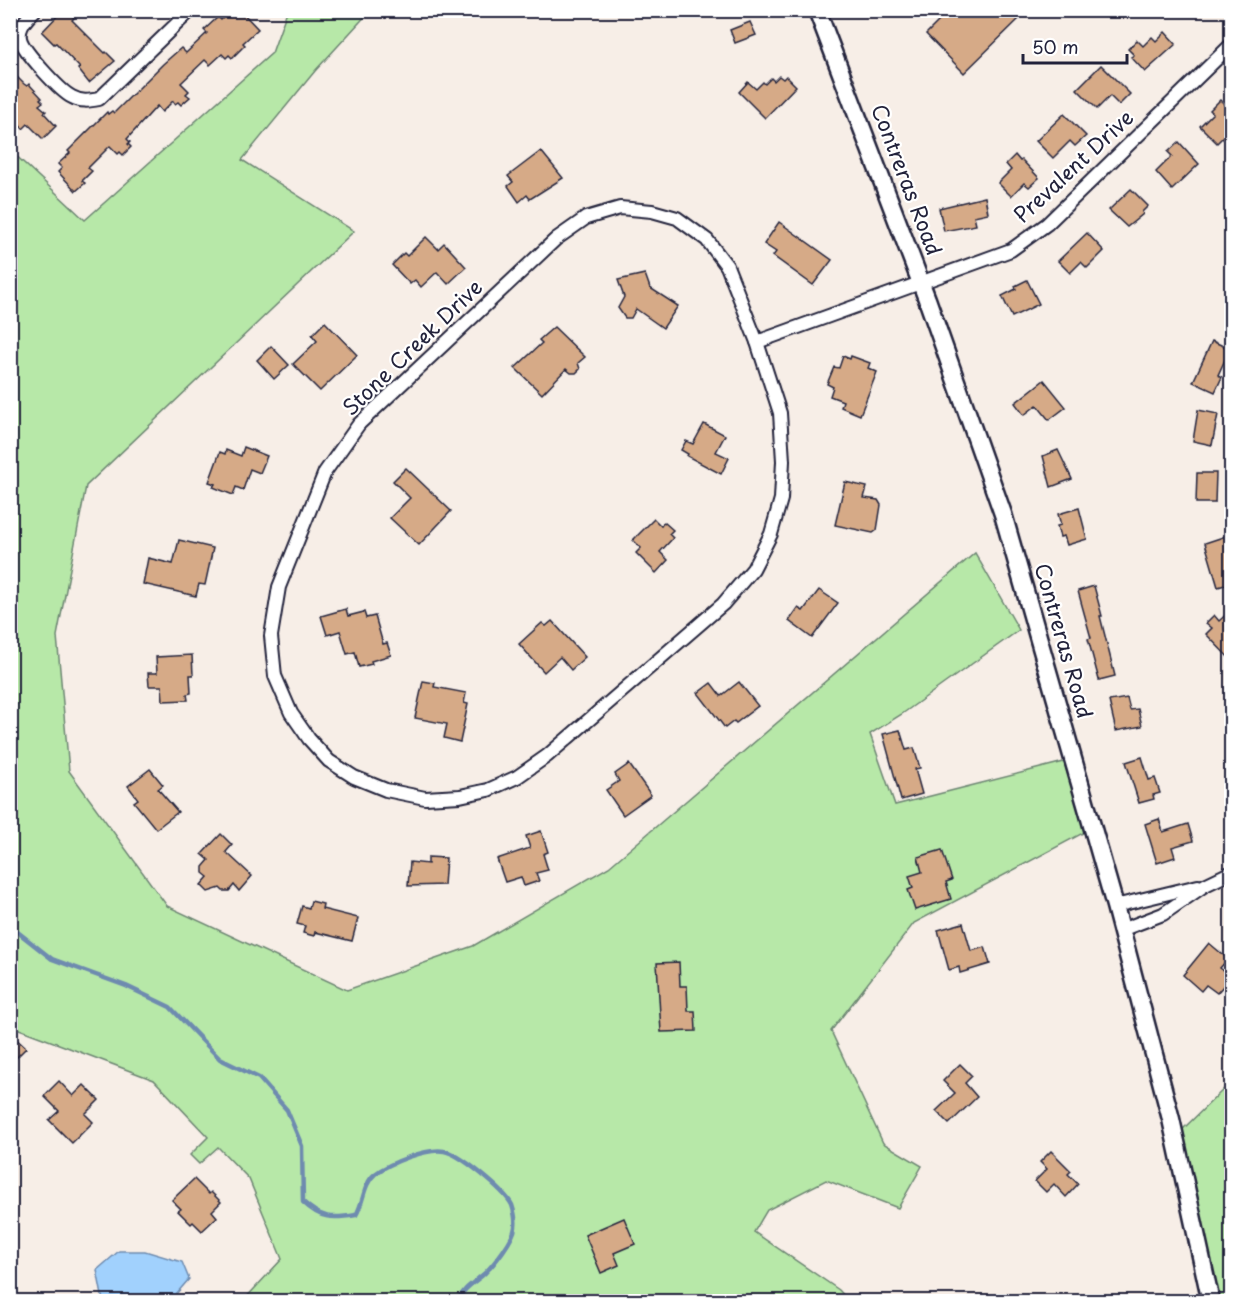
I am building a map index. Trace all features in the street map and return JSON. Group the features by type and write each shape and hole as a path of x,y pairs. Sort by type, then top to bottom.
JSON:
{"street":[{"path":"34,10 23,22 20,38 29,55 69,96 83,101 99,99 190,10"},
{"name":"Contreras Road","path":"817,10 921,284 1003,514 1115,906 1171,1119 1211,1302"},
{"name":"Prevalent Drive","path":"921,284 1011,250 1047,224 1232,44"},
{"name":"Stone Creek Drive","path":"620,208 652,211 677,218 707,240 727,266 757,342 780,413 783,461 781,499 771,534 753,569 723,604 547,756 517,777 488,790 460,796 425,798 375,786 354,777 329,761 309,739 291,713 275,676 272,636 279,587 325,472 359,424 556,238 585,218 620,208"},
{"path":"757,342 921,284"},
{"path":"1121,930 1163,914 1205,885 1232,872"},
{"path":"1115,906 1205,885"}],"green space":[{"path":"287,11 370,11 315,71 242,160 354,231 86,486 57,636 69,771 167,906 347,990 473,946 609,867 975,553 1019,630 902,714 870,734 895,805 1064,762 1085,832 914,923 831,1031 883,1143 922,1166 898,1208 826,1180 767,1210 754,1232 839,1290 849,1301 243,1301 282,1259 249,1179 218,1147 199,1164 190,1155 208,1137 154,1080 11,1026 10,150 85,220 272,53"},
{"path":"1231,1082 1231,1301 1217,1301 1178,1134"}],"water":[{"path":"119,1251 145,1251 182,1262 189,1279 170,1301 103,1301 97,1270"}],"building":[{"path":"63,10 67,10 74,18 72,20 115,61 89,83 78,69 80,68 42,32"},
{"path":"231,10 240,10 258,29 243,43 245,45 232,58 229,55 226,58 222,54 210,65 205,60 181,83 189,91 186,94 190,97 181,105 173,101 162,112 157,106 127,139 131,147 123,155 120,152 118,154 110,146 88,168 92,171 82,181 85,183 76,191 58,172 62,168 58,164 70,153 68,151 107,112 108,114 112,111 114,113 181,48 186,53 207,33 204,30 218,17 221,20"},
{"path":"950,10 1011,10 1019,19 964,73 926,34"},
{"path":"750,22 756,35 735,43 730,30"},
{"path":"1165,32 1176,44 1145,72 1131,57 1134,55 1128,49 1137,40 1143,46 1152,37 1156,41"},
{"path":"1101,65 1130,94 1119,105 1110,96 1097,109 1077,89"},
{"path":"10,70 24,84 27,86 29,84 42,98 40,99 43,102 39,105 56,126 43,139 28,124 23,129 10,115"},
{"path":"779,76 783,79 786,76 796,86 765,118 739,92 748,82 756,89 763,82 765,84 771,78 774,81"},
{"path":"1220,100 1232,111 1232,147 1222,138 1217,143 1200,126 1213,113 1210,110"},
{"path":"1064,114 1086,136 1075,146 1070,141 1053,158 1036,141"},
{"path":"1179,142 1199,164 1172,190 1156,172 1172,156 1168,152"},
{"path":"541,151 563,178 530,199 527,195 519,202 508,186 513,182 508,176"},
{"path":"1015,155 1039,178 1029,187 1024,183 1011,196 998,183 1011,170 1006,164"},
{"path":"1131,189 1148,206 1142,212 1143,214 1127,227 1109,210"},
{"path":"985,197 988,213 974,216 976,225 944,231 939,208"},
{"path":"779,222 832,260 813,285 773,256 776,252 764,244"},
{"path":"1087,233 1104,251 1087,268 1081,262 1070,273 1058,261"},
{"path":"426,237 438,249 444,243 466,267 448,284 437,272 421,287 415,280 410,284 392,265 404,253 407,256"},
{"path":"645,274 650,288 678,306 663,328 636,309 631,318 625,318 618,308 624,297 618,280"},
{"path":"1027,280 1039,304 1012,317 1002,296"},
{"path":"325,322 357,355 320,391 293,364 317,341 312,335"},
{"path":"554,327 585,357 578,363 580,369 576,373 571,373 566,369 542,394 515,368 542,343 539,340"},
{"path":"1212,341 1230,349 1218,375 1222,377 1215,392 1193,382"},
{"path":"271,346 289,365 274,379 257,360"},
{"path":"843,356 850,359 851,356 870,363 868,368 877,372 860,415 841,407 843,401 830,396 833,387 827,384 834,367 839,368"},
{"path":"1044,380 1066,407 1049,420 1037,405 1024,415 1015,403"},
{"path":"1198,410 1218,414 1212,445 1193,441"},
{"path":"704,424 725,435 716,452 729,458 721,474 687,456 688,454 681,450 686,441 693,444"},
{"path":"244,447 267,456 260,473 250,469 243,490 236,487 233,495 213,487 215,484 209,482 220,452 225,454 226,450 241,456"},
{"path":"1058,450 1072,479 1051,487 1043,456"},
{"path":"406,468 451,511 419,545 390,518 410,498 393,481"},
{"path":"1197,473 1216,473 1215,503 1196,503"},
{"path":"845,482 867,487 864,498 878,500 881,505 877,530 873,533 835,525"},
{"path":"1079,508 1087,539 1067,545 1064,536 1060,537 1057,526 1061,525 1058,514"},
{"path":"654,519 661,526 664,522 673,530 669,534 673,538 660,552 668,560 656,573 636,553 641,548 633,540"},
{"path":"1226,536 1232,555 1232,583 1218,587 1205,543"},
{"path":"179,540 213,548 205,585 199,584 196,596 143,584 148,558 173,564"},
{"path":"1094,586 1115,676 1099,680 1088,639 1091,638 1078,591"},
{"path":"819,590 838,603 812,638 789,621 798,608 803,611"},
{"path":"346,609 348,616 364,612 366,618 375,616 383,644 387,643 391,655 359,667 355,652 347,654 340,631 327,635 321,616"},
{"path":"1232,609 1232,661 1206,634 1212,628 1206,623 1214,615 1219,621"},
{"path":"552,621 585,657 571,670 560,657 544,672 519,644 542,623 546,626"},
{"path":"192,655 193,675 190,675 191,693 187,694 188,700 163,701 162,686 149,686 148,673 157,673 156,657"},
{"path":"423,681 435,683 434,687 466,693 464,703 468,704 460,742 444,738 447,724 415,718"},
{"path":"739,682 758,706 736,723 734,721 725,728 698,693 711,683 721,696"},
{"path":"1127,698 1130,710 1138,709 1142,726 1116,731 1109,701"},
{"path":"900,730 906,750 914,748 920,768 915,769 922,794 901,800 883,734"},
{"path":"1142,757 1149,780 1155,778 1160,793 1153,795 1154,799 1139,803 1126,762"},
{"path":"629,764 651,795 623,815 606,790 619,781 615,774"},
{"path":"150,769 163,785 158,789 178,812 156,829 134,802 138,799 128,786"},
{"path":"1159,819 1163,832 1188,824 1193,841 1172,847 1175,857 1157,863 1145,824"},
{"path":"541,831 548,852 543,854 548,870 536,873 539,881 524,886 521,877 505,882 497,859 530,848 526,836"},
{"path":"221,834 232,845 226,852 252,876 239,891 234,885 229,891 223,891 220,888 208,892 201,885 208,877 203,873 203,867 209,860 202,854"},
{"path":"942,850 952,880 946,882 951,899 915,910 908,890 913,888 909,876 922,872 918,857"},
{"path":"428,857 446,858 444,885 408,886 410,862 428,864"},
{"path":"311,901 323,904 322,909 358,918 352,941 315,932 314,936 303,933 305,926 297,924 302,906 309,908"},
{"path":"963,923 971,951 985,947 990,964 960,973 959,967 949,970 938,930"},
{"path":"1209,943 1228,959 1220,968 1231,977 1217,993 1206,985 1201,991 1183,975"},
{"path":"679,962 680,986 687,986 688,1011 695,1011 696,1031 661,1032 657,963"},
{"path":"10,1033 26,1048 10,1064"},
{"path":"960,1064 972,1076 965,1083 977,1097 949,1124 936,1111 955,1093 943,1081"},
{"path":"59,1081 73,1096 84,1085 99,1100 85,1114 93,1122 72,1143 49,1120 59,1111 44,1096"},
{"path":"1051,1151 1071,1171 1068,1174 1078,1184 1066,1197 1054,1184 1046,1192 1035,1181 1047,1169 1040,1162"},
{"path":"194,1179 221,1202 212,1211 217,1217 202,1231 178,1211 181,1209 172,1200"},
{"path":"624,1218 635,1244 614,1253 619,1265 601,1273 585,1235"}],"waterway":[{"path":"10,926 52,959 126,986 170,1007 220,1059 259,1078 287,1110 302,1146 303,1202 321,1215 333,1217 356,1215 368,1183 375,1174 418,1154 437,1151 451,1153 481,1174 501,1191 512,1205 515,1227 498,1258 466,1289 457,1302"}]}
